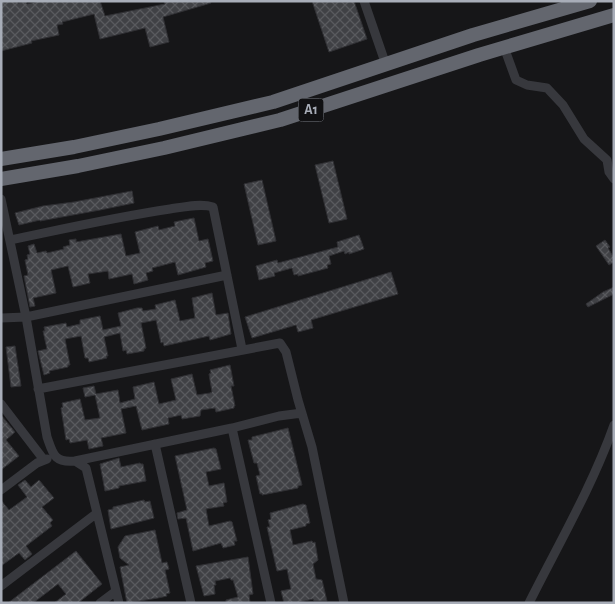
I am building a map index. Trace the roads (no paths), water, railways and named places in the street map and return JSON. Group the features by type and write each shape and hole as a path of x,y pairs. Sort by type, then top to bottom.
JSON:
{"highway":[{"name":"A1","path":"1,159 74,147 252,107 305,92 473,35 590,1"},
{"name":"A1","path":"1,179 78,166 250,128 310,111 504,47 614,15"},
{"path":"537,16 543,35"}],"street":[{"path":"364,1 386,65"},
{"path":"504,47 516,80 527,85 547,88 563,106 584,139 607,160 609,172 614,179"},
{"path":"1,199 7,242 26,317 47,436 53,455 60,460 75,461 232,428 279,416 302,413"},
{"path":"7,242 128,215 185,207 209,206 214,209 242,349"},
{"path":"1,318 26,317 227,275"},
{"path":"38,388 280,343 288,358 312,447 344,603"},
{"path":"1,404 44,460"},
{"path":"529,603 607,446 614,425"},
{"path":"232,428 271,603"},
{"path":"155,444 191,603"},
{"path":"1,490 37,463 53,455"},
{"path":"75,461 86,468 119,603"},
{"path":"1,586 97,513"},
{"path":"100,603 116,591"}]}
